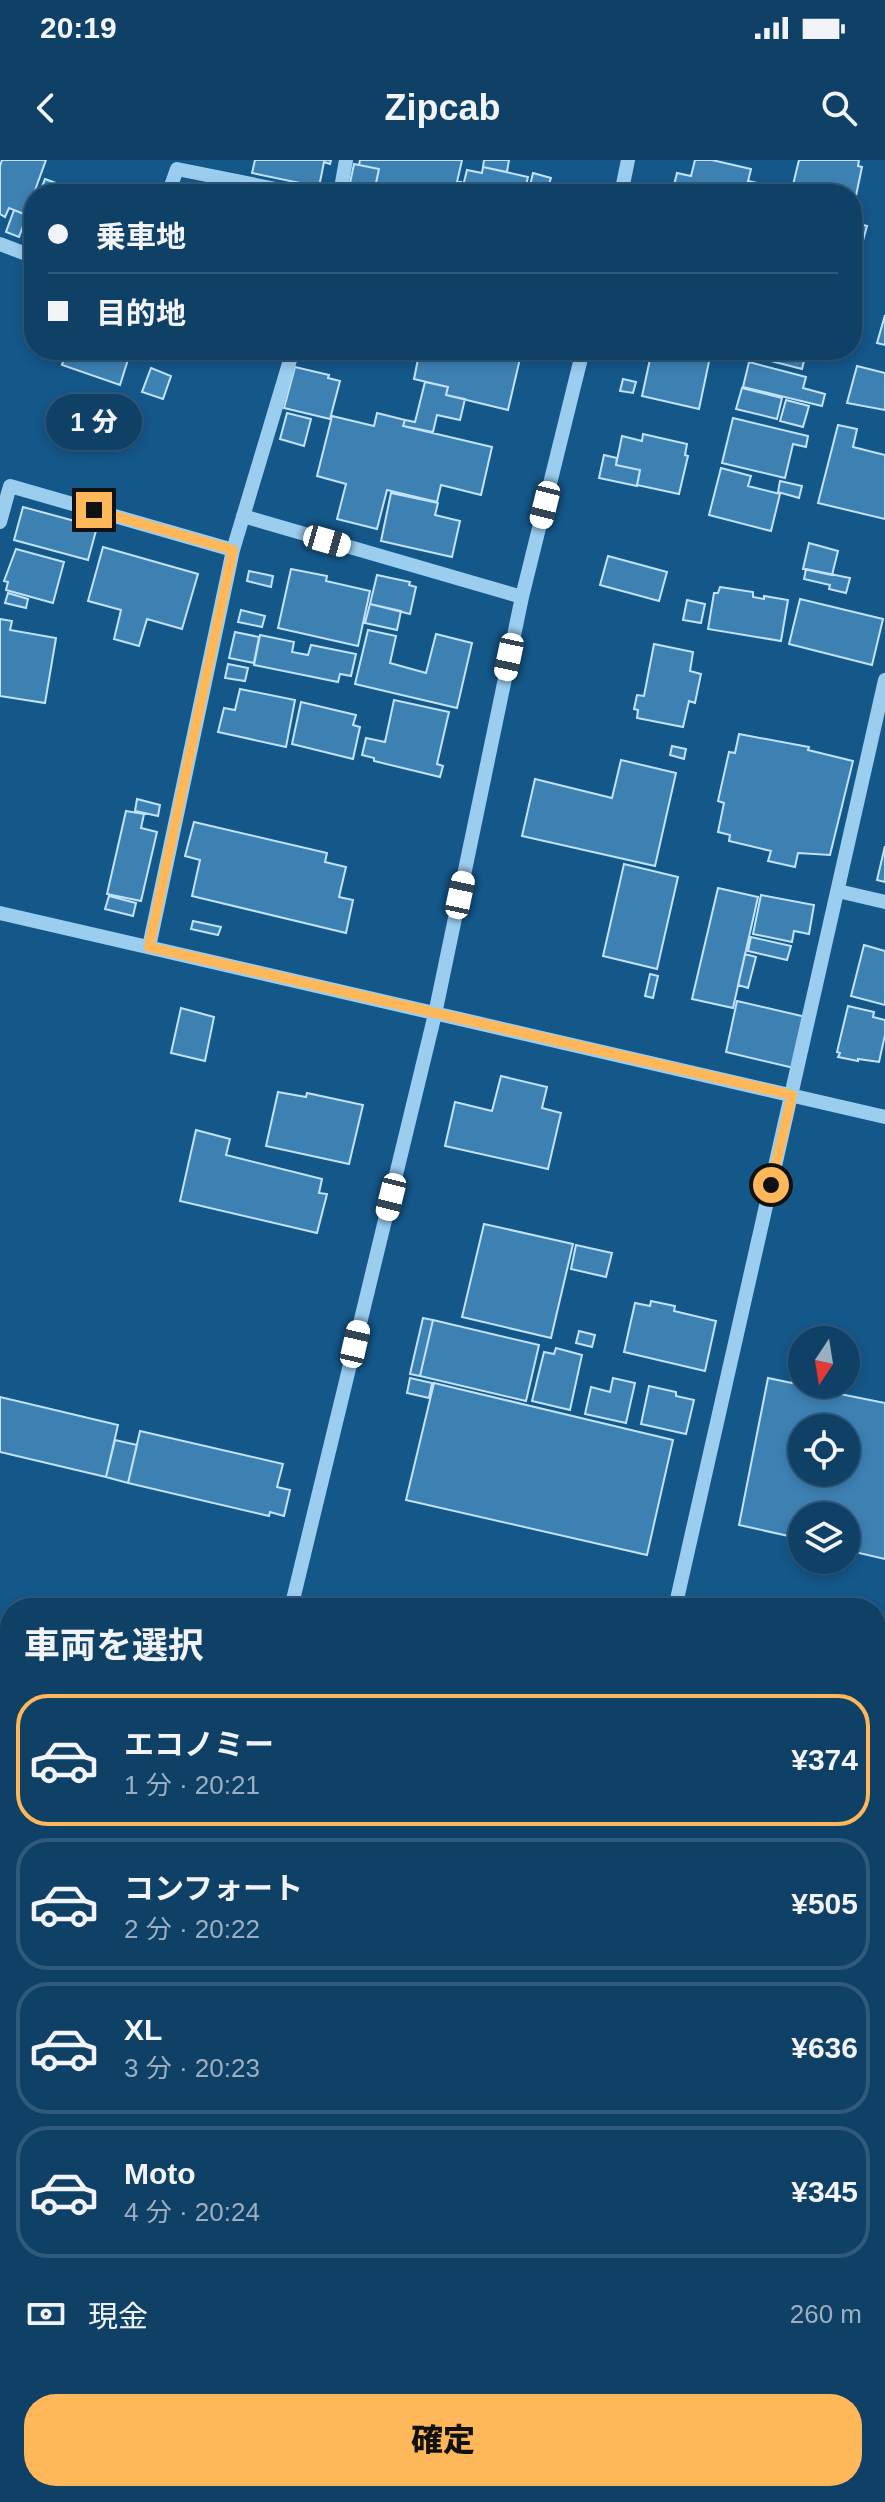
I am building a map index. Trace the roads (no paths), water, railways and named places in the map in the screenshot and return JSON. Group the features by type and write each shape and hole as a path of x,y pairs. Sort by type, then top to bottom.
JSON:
{"street":[{"path":"342,184 346,160"},
{"path":"623,184 628,160"},
{"path":"172,184 177,169 251,184"},
{"path":"0,244 24,253"},
{"path":"149,947 233,550 290,360"},
{"path":"293,1598 435,1014 522,597 581,360"},
{"path":"0,522 10,486 233,550"},
{"path":"243,516 522,597"},
{"path":"677,1598 885,680"},
{"path":"838,891 885,902"},
{"path":"0,913 885,1117"}]}
